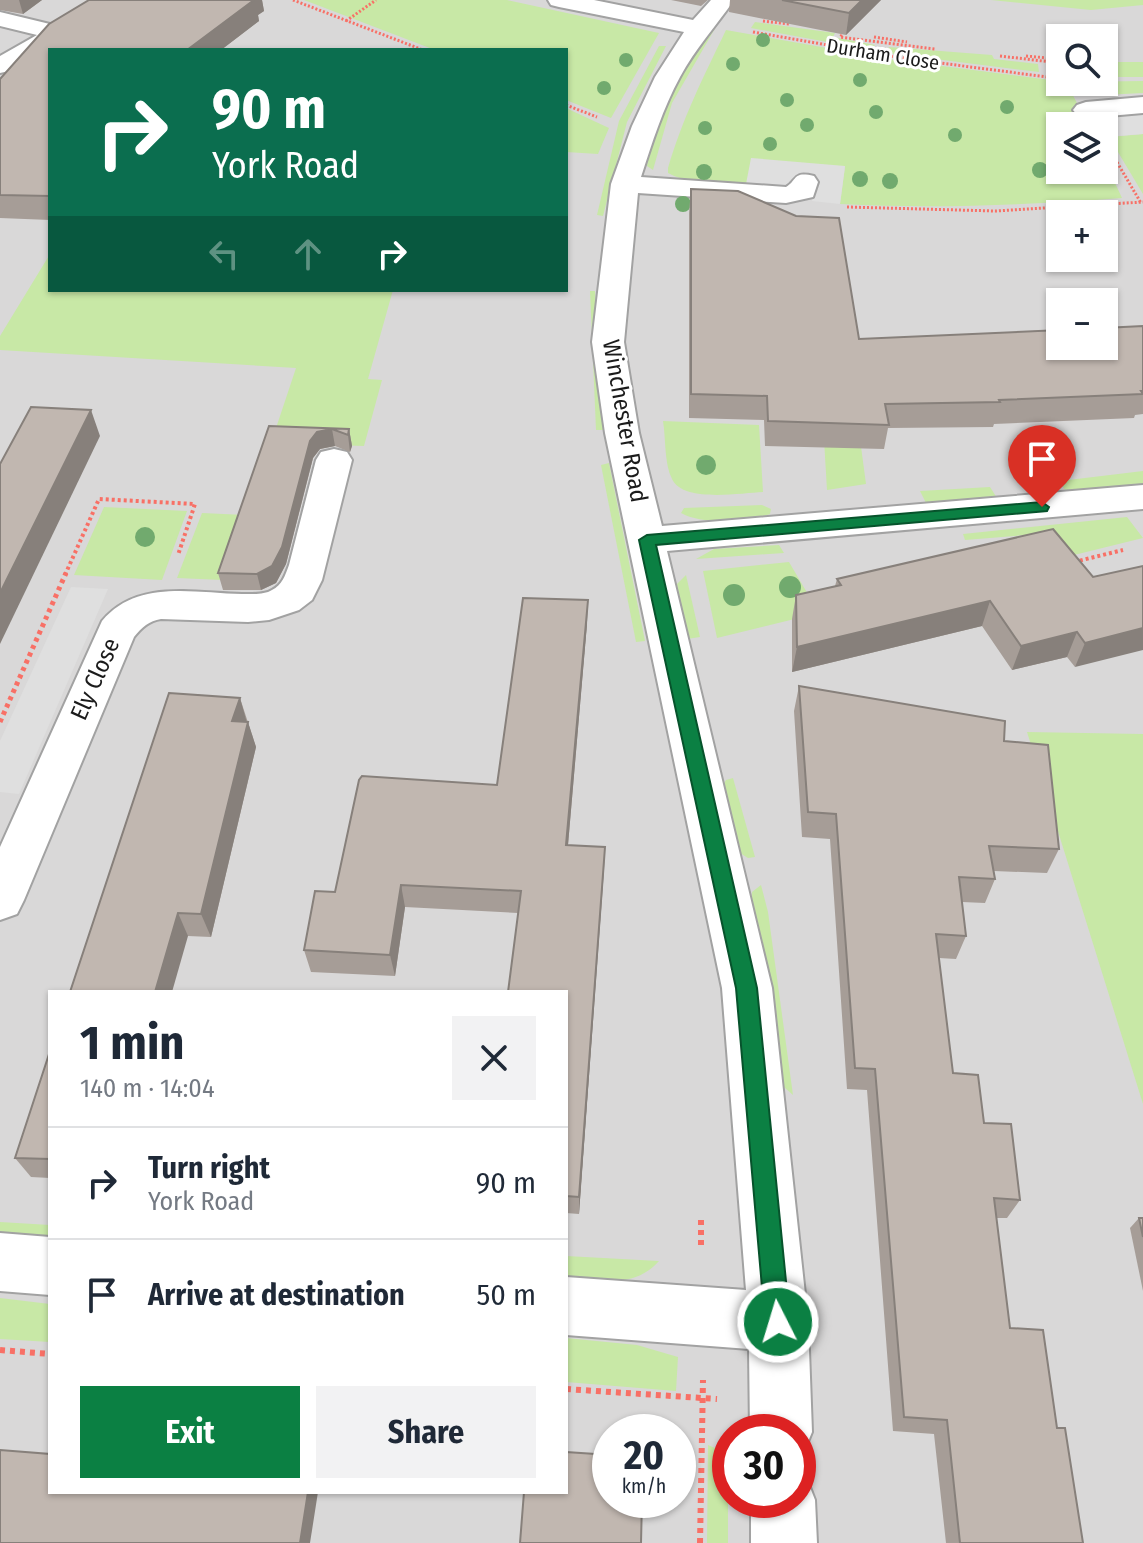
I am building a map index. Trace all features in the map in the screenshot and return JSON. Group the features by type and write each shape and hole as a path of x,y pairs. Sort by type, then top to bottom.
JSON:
{"street":[{"path":"0,66 114,0"},
{"path":"559,0 711,14"},
{"name":"Winchester Road","path":"711,14 667,77 645,126 625,184 608,342 622,433 747,988 778,1322 780,1414"},
{"path":"0,19 55,32"},
{"path":"1086,110 1143,105"},
{"path":"625,184 801,188"},
{"name":"Ely Close","path":"0,900 116,631 126,618 144,608 263,607 289,600 302,583 334,460"},
{"path":"647,540 1143,497"},
{"path":"0,1262 48,1266"},
{"path":"568,1306 778,1322"},
{"path":"783,1518 784,1543"}],"path":[{"path":"293,0 418,48"},
{"path":"346,21 376,0"},
{"name":"Durham Close","path":"711,14 724,27 880,54 1046,76"},
{"path":"751,19 789,24"},
{"path":"842,35 840,37 886,45 935,49"},
{"path":"874,37 907,42"},
{"path":"880,54 889,40"},
{"path":"1000,56 1046,60"},
{"path":"1026,56 1042,60"},
{"path":"801,188 817,205 915,213 989,213 1142,203 1118,163"},
{"path":"700,1543 702,1316"},
{"path":"0,1350 48,1354"},
{"path":"568,1389 703,1397 758,1414"}],"shaded area":[{"path":"0,0 1143,0 1143,1543 0,1543"},
{"path":"1143,105 1143,134 1118,136 1118,112 1093,110"},
{"path":"751,158 845,166 840,204 812,201 813,191 746,184"},
{"path":"71,587 108,589 19,794 0,792 0,741"}],"green space":[{"path":"304,0 507,0 659,33 611,118 568,101 568,48 430,48"},
{"path":"991,0 1143,0 1143,5 1091,10"},
{"path":"755,22 835,33 833,37 875,45 871,50 751,28"},
{"path":"713,23 717,25 672,103 653,170 647,166 664,109 681,73"},
{"path":"726,30 895,60 1046,79 1046,96 1073,96 1082,112 1046,112 1046,184 1116,184 1122,198 981,206 840,204 845,167 731,184 686,180 668,173 668,168 701,81"},
{"path":"659,46 666,46 627,122 603,216 597,215 619,121"},
{"path":"889,47 992,55 994,59 1038,64 1039,72 887,53"},
{"path":"1118,62 1143,62 1143,77 1118,77"},
{"path":"1118,81 1143,81 1143,93 1118,94"},
{"path":"568,109 609,128 598,154 568,152"},
{"path":"1143,134 1143,194 1118,152 1118,136"},
{"path":"48,257 48,292 392,292 368,379 382,380 364,446 271,443 296,368 0,350 0,336"},
{"path":"590,291 595,291 604,430 596,430"},
{"path":"663,421 759,425 763,492 713,495 678,486 668,466"},
{"path":"823,423 858,424 866,484 827,490"},
{"path":"609,463 645,641 636,642 601,465"},
{"path":"1143,471 1143,486 1071,492 1064,489 1060,481"},
{"path":"990,487 997,498 931,504 926,503 920,491"},
{"path":"762,505 771,509 770,514 749,519 712,521 681,513 684,508"},
{"path":"104,507 187,511 162,580 74,575"},
{"path":"202,513 245,515 222,580 177,578"},
{"path":"1127,517 1143,538 1066,557 1038,534 965,540 963,534"},
{"path":"779,545 784,553 696,559 714,549"},
{"path":"789,562 819,613 717,638 703,571"},
{"path":"686,575 700,637 687,639 677,584"},
{"path":"1027,732 1143,734 1143,1104"},
{"path":"733,778 755,857 748,858 740,853 721,788 726,780"},
{"path":"761,885 768,912 793,1095 776,1080 751,904 752,892"},
{"path":"0,1222 48,1225 48,1243 0,1240"},
{"path":"568,1256 659,1261 638,1276 604,1280 568,1277"},
{"path":"0,1298 48,1304 48,1342 0,1339"},
{"path":"568,1338 637,1345 678,1357 676,1391 568,1382"},
{"path":"708,1445 712,1447 712,1518 728,1518 728,1543 707,1543"}],"building":[{"path":"89,0 254,0 190,48 48,48 48,196 0,195 0,79 49,24"},
{"path":"782,0 862,0 849,13"},
{"path":"691,189 738,191 796,216 839,218 859,339 1046,331 1046,360 1118,360 1118,327 1143,326 1143,394 1000,402 885,404 889,425 768,421 767,396 691,394"},
{"path":"31,407 91,410 0,593 0,464"},
{"path":"269,426 349,429 348,435 332,429 317,432 310,441 282,547 272,566 257,574 218,573"},
{"path":"1053,529 1093,577 1143,566 1143,628 1085,643 1077,632 1021,646 990,601 797,647 796,595 841,585 837,579"},
{"path":"523,598 588,600 566,845 605,847 579,1197 568,1196 568,990 508,990 521,891 401,885 390,955 304,950 315,891 335,892 362,776 497,785"},
{"path":"799,686 1005,721 1004,741 1048,745 1059,849 989,846 995,879 959,877 966,936 936,934 953,1073 978,1075 984,1123 1011,1124 1020,1200 994,1198 1010,1328 1043,1330 1057,1428 1065,1428 1083,1543 960,1543 947,1420 904,1417 875,1069 855,1068 836,814 808,812"},
{"path":"169,693 240,698 232,721 248,722 201,914 178,913 156,990 71,990"},
{"path":"48,1057 48,1159 15,1158"},
{"path":"0,1450 48,1454 48,1494 308,1494 300,1543 0,1543"},
{"path":"568,1452 592,1454 592,1518 642,1518 641,1543 520,1543 524,1494 568,1494"}],"route":[{"path":"778,1322 747,988 647,540 1042,507"}]}
